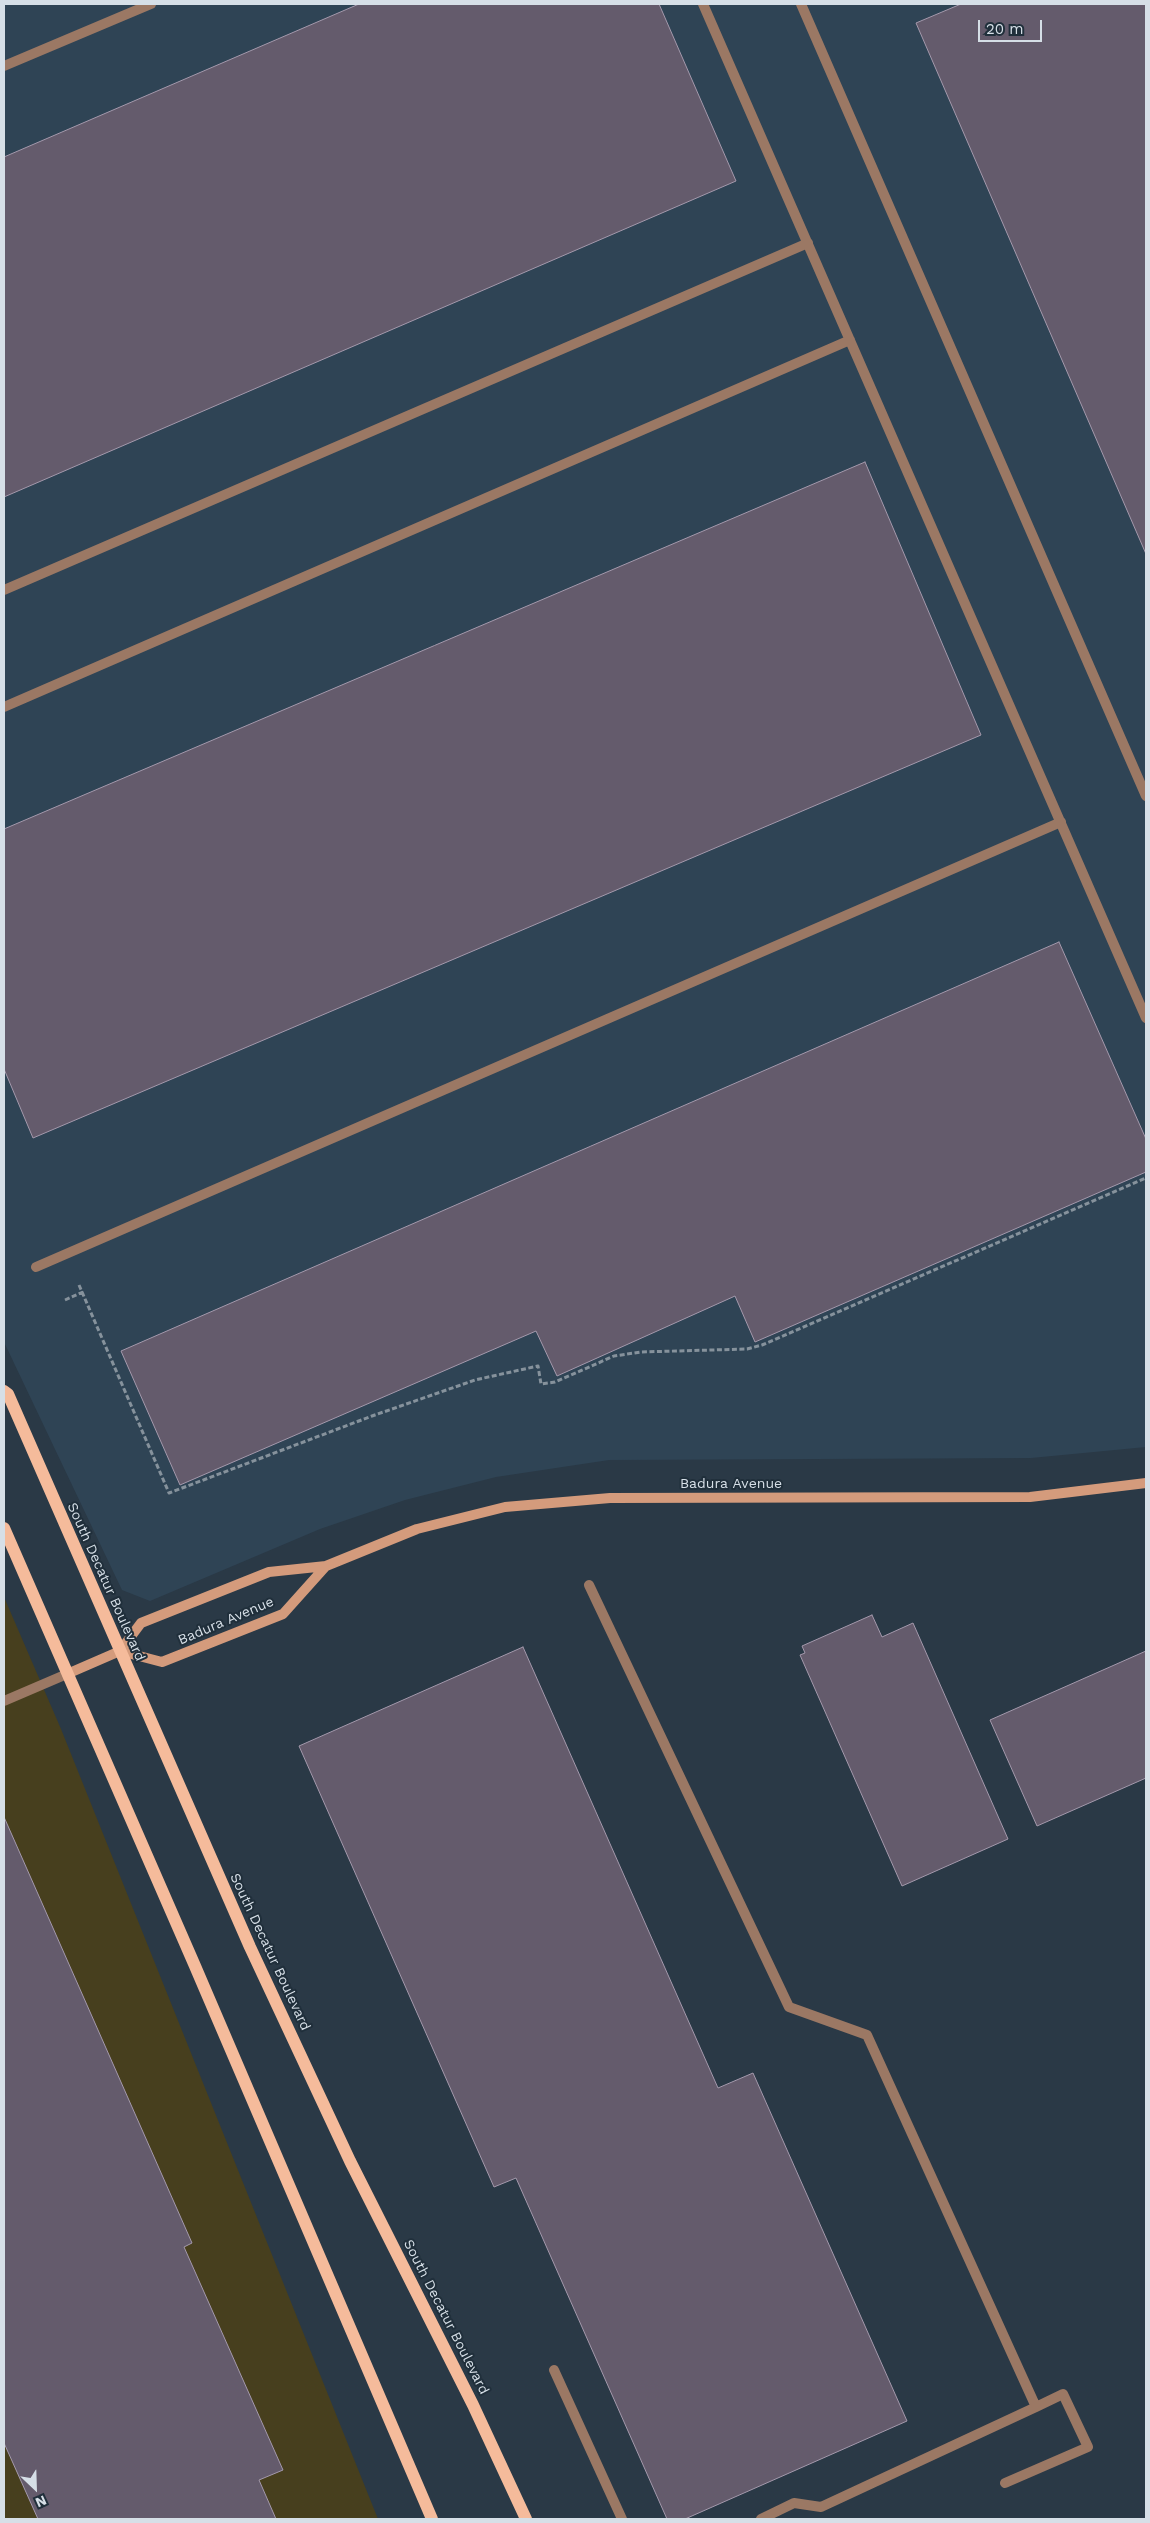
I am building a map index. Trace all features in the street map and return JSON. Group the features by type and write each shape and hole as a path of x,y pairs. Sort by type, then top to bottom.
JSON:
{"main road":[{"name":"South Decatur Boulevard","path":"4,1391 8,1394 259,1965 350,2161 473,2405 526,2519"},
{"name":"Badura Avenue","path":"67,1674 120,1650 141,1623 269,1572 326,1566 417,1529 505,1507 610,1498 1030,1497 1146,1483"},
{"path":"4,1528 432,2519"},
{"name":"Badura Avenue","path":"120,1650 162,1662 283,1614 326,1566"}],"street":[{"path":"4,66 151,4"},
{"path":"703,4 1146,1018"},
{"path":"801,4 1146,796"},
{"path":"4,590 808,243"},
{"path":"4,707 850,340"},
{"path":"36,1267 1061,822"},
{"path":"590,1585 789,2007 867,2035 1036,2407"},
{"name":"Badura Avenue","path":"4,1701 67,1674"},
{"path":"554,2370 622,2519"},
{"path":"762,2519 794,2503 821,2507 1064,2394 1088,2447 1006,2483"}],"path":[{"path":"80,1285 170,1493 372,1416 475,1380 538,1366 541,1384 556,1382 614,1356 641,1352 747,1349 762,1345 1146,1178"},
{"path":"65,1300 83,1292"}],"shaded area":[{"path":"4,4 1146,4 1146,1447 1031,1458 609,1460 496,1477 405,1500 320,1529 150,1601 122,1590 4,1342"}],"sand":[{"path":"4,1597 61,1729 378,2519 4,2519"}],"building":[{"path":"359,4 659,4 736,181 4,497 4,157"},
{"path":"961,4 1146,4 1146,554 916,23"},
{"path":"865,462 981,735 33,1138 4,1069 4,829"},
{"path":"1059,942 1146,1139 1146,1172 755,1342 735,1296 557,1376 536,1331 180,1485 121,1351"},
{"path":"872,1615 882,1637 913,1623 1008,1839 902,1886 800,1655 805,1653 802,1646"},
{"path":"523,1647 718,2088 753,2073 907,2421 685,2519 667,2519 516,2178 494,2187 299,1746"},
{"path":"1146,1651 1146,1778 1037,1826 990,1720"},
{"path":"4,1817 192,2243 184,2247 283,2470 259,2480 276,2519 38,2519 4,2443"}]}
